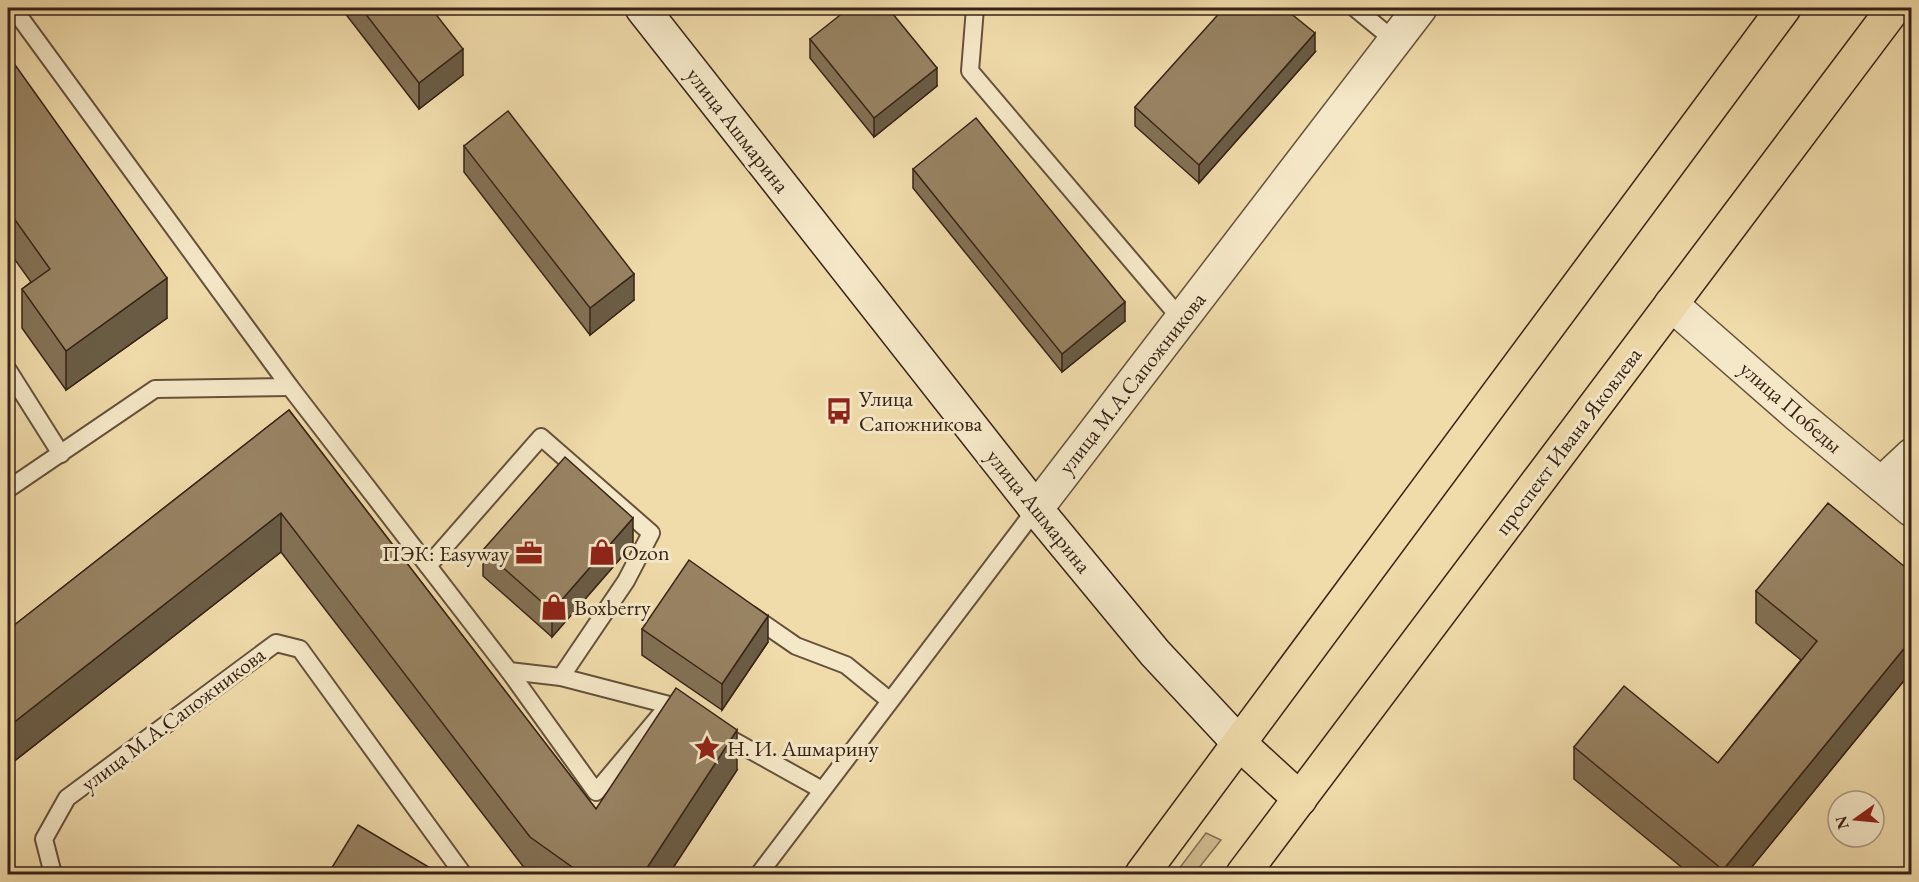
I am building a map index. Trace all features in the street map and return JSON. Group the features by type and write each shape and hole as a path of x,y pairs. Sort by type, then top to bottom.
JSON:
{"main road":[{"path":"1142,874 1784,8"},
{"name":"проспект Ивана Яковлева","path":"1243,874 1894,8"},
{"name":"улица Ашмарина","path":"1239,743 1300,799"}],"street":[{"name":"улица Ашмарина","path":"642,8 1036,508 1155,653 1239,743"},
{"name":"улица М.А.Сапожникова","path":"1036,508 1420,8"},
{"name":"улица Победы","path":"1671,304 1911,510"},
{"path":"1881,484 1911,455"}],"lane":[{"path":"13,8 290,387 509,671 596,792 669,705"},
{"path":"975,8 970,71 1181,319"},
{"path":"1355,8 1395,41"},
{"path":"8,370 61,454"},
{"path":"8,489 155,389 290,387"},
{"path":"428,566 542,437 651,533 626,581 561,677"},
{"name":"улица М.А.Сапожникова","path":"759,874 1036,508"},
{"path":"740,607 796,646 846,665 889,700"},
{"name":"улица М.А.Сапожникова","path":"53,874 44,839 67,798 276,643 300,649 463,874"},
{"path":"509,671 561,677 669,705 822,790"}],"shaded area":[{"path":"1206,833 1221,840 1194,874 1175,874"}],"building":[{"path":"361,8 431,8 463,49 419,83"},
{"path":"849,8 888,8 937,68 874,118 810,39"},
{"path":"1224,8 1284,8 1315,33 1199,165 1135,107"},
{"path":"8,55 167,278 66,351 22,289 50,269 8,210"},
{"path":"508,111 634,274 590,308 464,146"},
{"path":"976,118 1125,302 1062,354 913,169"},
{"path":"289,410 596,809 676,688 737,730 643,874 582,874 530,837 281,513 8,727 8,630"},
{"path":"565,457 633,518 552,611 483,550"},
{"path":"1828,503 1911,572 1911,640 1723,870 1574,747 1624,686 1718,763 1817,641 1756,591"},
{"path":"689,560 768,616 722,684 642,629"},
{"path":"358,825 432,869 429,874 328,874"}],"place":[{"name":"Улица Сапожникова","path":"839,411"},
{"name":"Ozon","path":"602,552"},
{"name":"ПЭК: Easyway","path":"529,553"},
{"name":"Boxberry","path":"554,607"},
{"name":"Н. И. Ашмарину","path":"707,748"}]}
